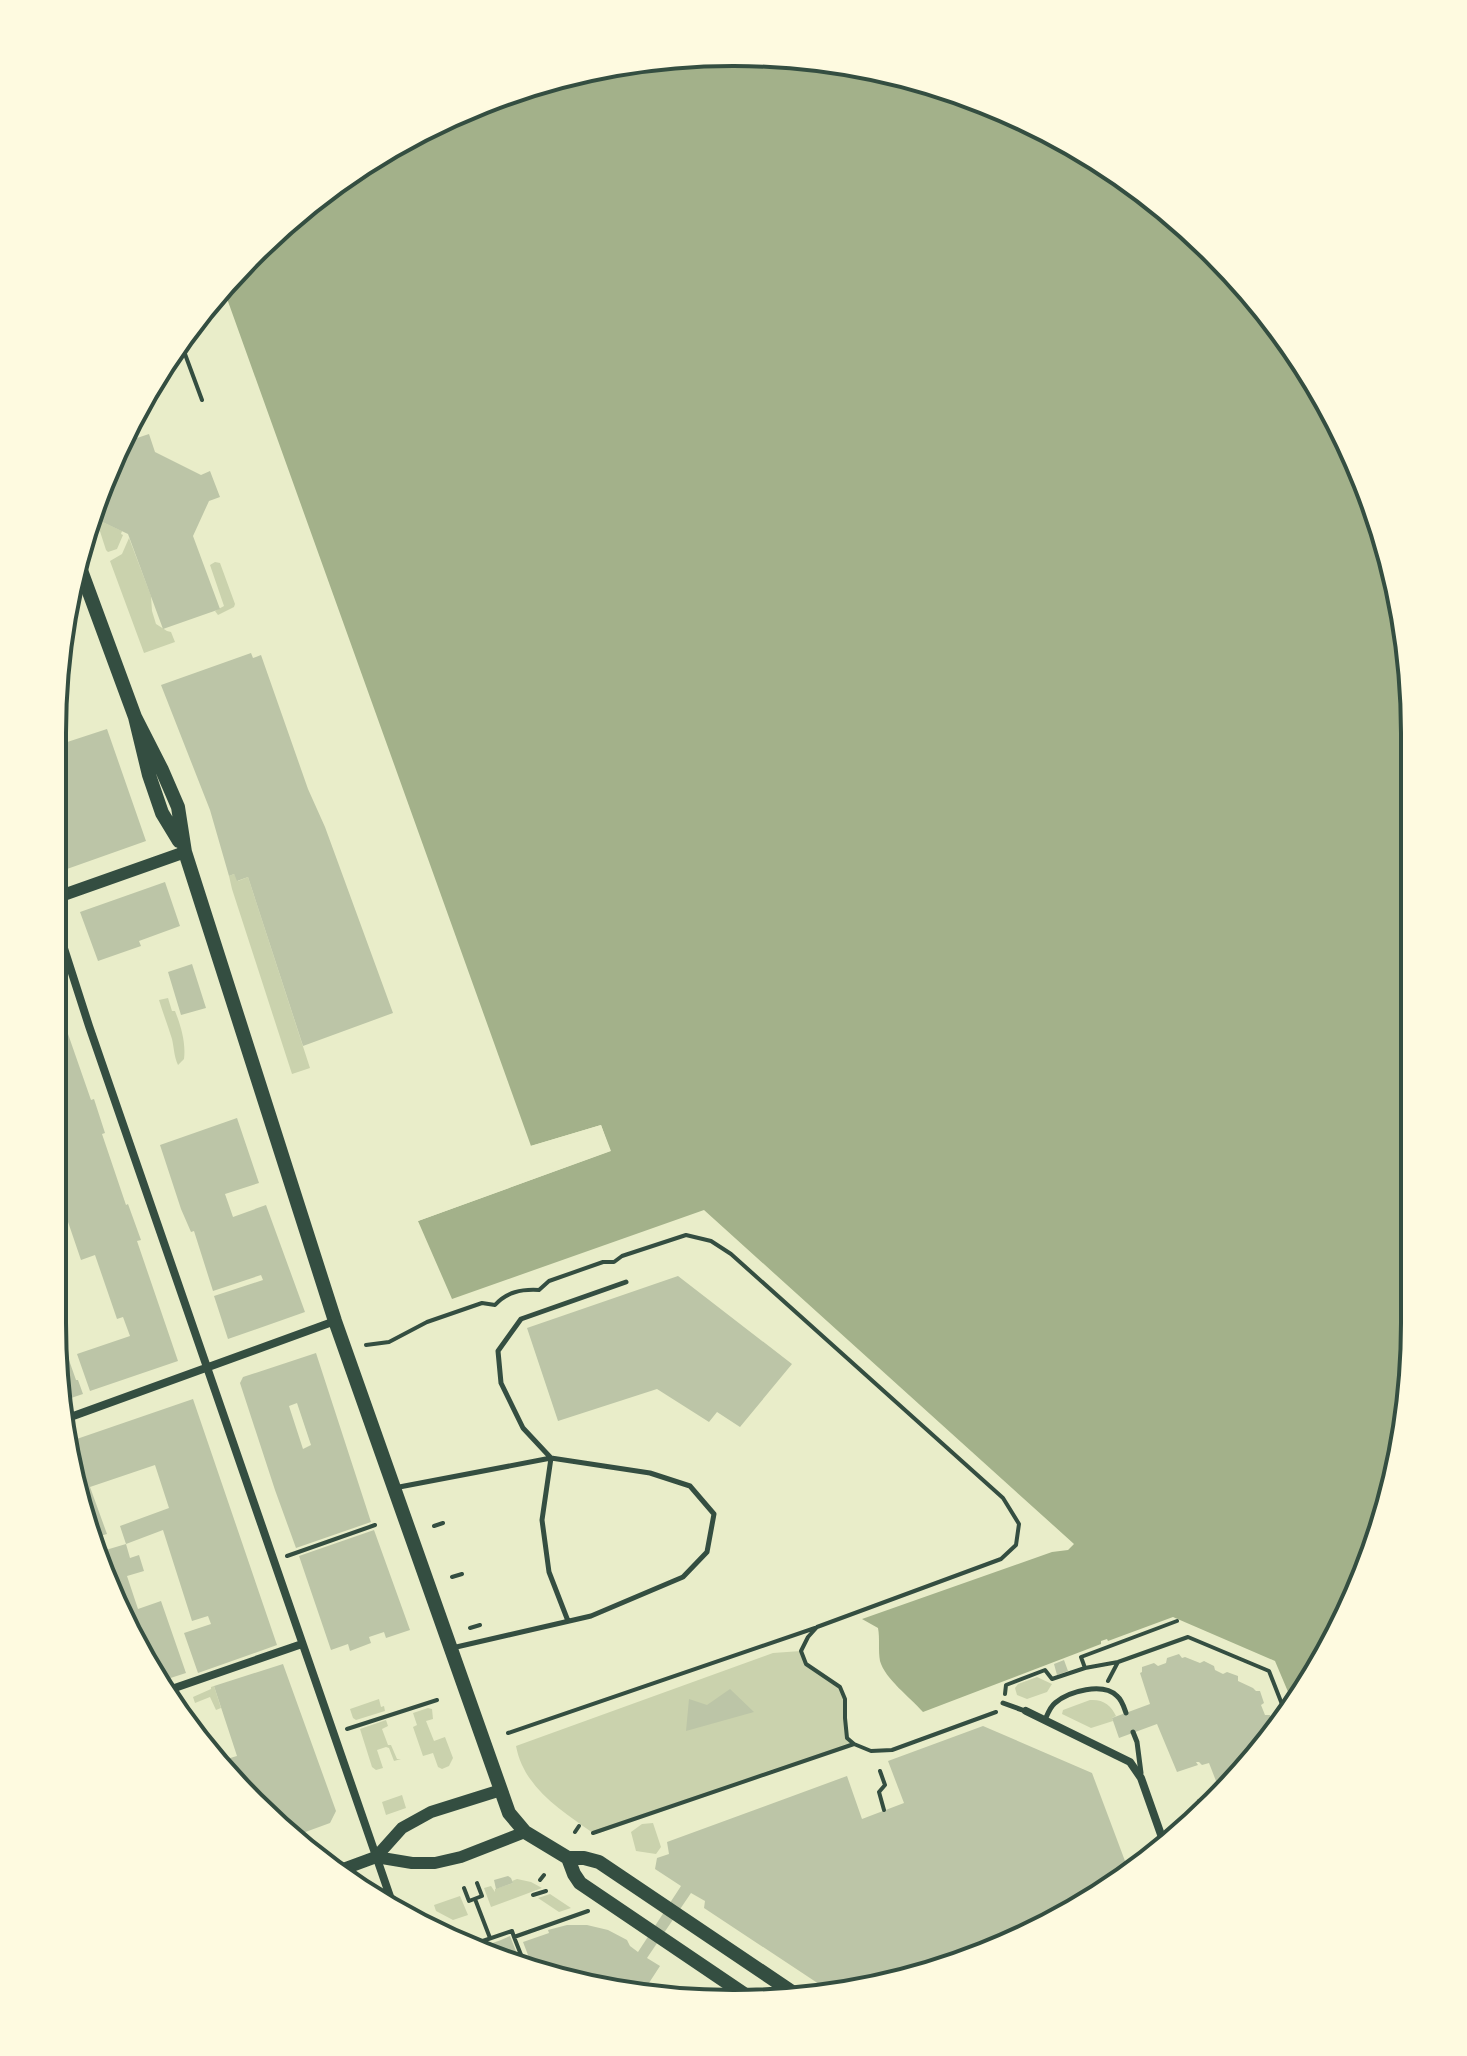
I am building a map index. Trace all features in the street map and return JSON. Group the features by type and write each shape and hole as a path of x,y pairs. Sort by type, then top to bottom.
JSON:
{"main road":[{"path":"84,580 135,717 178,807 185,852 335,1321 509,1813 525,1832 568,1858 599,1862 786,1988"},
{"path":"568,1858 580,1883 738,1990"}],"street":[{"path":"66,894 185,852"},
{"path":"66,955 389,1894"},
{"path":"73,1416 335,1321"},
{"path":"175,1688 302,1644"},
{"path":"1026,1711 1122,1758 1136,1769 1161,1835"},
{"path":"348,1867 376,1857 402,1828 431,1812 501,1790"},
{"path":"376,1857 435,1863 461,1857 525,1832"}],"lane":[{"path":"551,1458 523,1428 501,1383 498,1351 521,1319 626,1282"},
{"path":"551,1458 542,1520 549,1572 568,1621"},
{"path":"394,1488 551,1458 650,1473 690,1486 714,1514 707,1552 683,1577 591,1616 451,1648"},
{"path":"1045,1720 1053,1704 1060,1699 1085,1690 1104,1688 1118,1696 1126,1713"},
{"path":"1003,1703 1026,1711"},
{"path":"1133,1732 1141,1778"}],"path":[{"path":"185,354 202,400"},
{"path":"366,1345 389,1342 427,1322 482,1303 495,1305 504,1296 524,1289 539,1290 549,1281 603,1262 614,1262 622,1256 668,1240 686,1235 711,1241 731,1254 1003,1498 1019,1524 1016,1545 1001,1559 817,1627 508,1733"},
{"path":"434,1526 443,1523"},
{"path":"273,1560 375,1525"},
{"path":"452,1577 462,1574"},
{"path":"1085,1668 1081,1657 1177,1621"},
{"path":"470,1628 480,1625"},
{"path":"817,1627 801,1651 806,1664 840,1687 845,1699 847,1738 871,1751 892,1750 995,1713 1003,1703 1006,1685 1045,1670 1052,1679 1085,1668 1118,1662 1188,1637 1269,1671 1282,1703"},
{"path":"1104,1688 1118,1662"},
{"path":"333,1733 437,1700"},
{"path":"593,1833 854,1744"},
{"path":"880,1771 885,1785 879,1792 884,1810"},
{"path":"575,1832 579,1826"},
{"path":"464,1888 469,1901 475,1899 482,1896 477,1883"},
{"path":"533,1895 546,1891"},
{"path":"475,1899 490,1938"},
{"path":"514,1937 588,1911"},
{"path":"482,1941 512,1931 521,1956"}],"shaded area":[{"path":"690,67 777,67 821,72 864,79 948,101 1029,135 1104,178 1140,204 1205,262 1263,327 1312,400 1332,438 1366,519 1388,603 1400,690 1401,734 1400,1366 1388,1453 1366,1537 1332,1618 1289,1693 1275,1661 1173,1617 1101,1641 1101,1644 923,1712 883,1668 878,1628 862,1619 1052,1552 1068,1550 1074,1544 704,1210 452,1299 418,1221 610,1151 601,1125 531,1146 227,299 293,232 363,178 400,155 438,135 519,101 603,79"},
{"path":"100,521 122,531 123,535 117,549 106,550 99,527"},
{"path":"129,538 151,596 156,624 171,632 175,642 144,653 110,561 122,554"},
{"path":"220,563 235,604 218,615 215,611 224,606 210,565"},
{"path":"234,874 238,881 248,877 310,1068 292,1074 232,889 229,876"},
{"path":"168,998 184,1041 184,1059 178,1065 159,1000"},
{"path":"801,1651 806,1664 840,1687 845,1699 847,1738 854,1744 593,1833 546,1797 535,1786 520,1761 516,1746 773,1653"},
{"path":"1037,1677 1052,1684 1047,1692 1027,1699 1017,1695 1015,1688 1018,1684"},
{"path":"214,1686 221,1708 216,1710 210,1697 195,1703 193,1697"},
{"path":"379,1699 385,1711 356,1720 353,1718 350,1709"},
{"path":"1090,1700 1109,1706 1116,1716 1112,1718 1113,1721 1091,1728 1062,1714 1063,1710"},
{"path":"432,1709 433,1719 426,1721 434,1741 445,1737 453,1758 449,1766 442,1769 438,1767 433,1753 423,1756 413,1727 417,1725 413,1713"},
{"path":"386,1720 388,1726 382,1729 388,1745 391,1745 397,1759 401,1759 394,1761 389,1748 377,1750 383,1768 376,1770 372,1767 360,1729"},
{"path":"402,1795 406,1808 386,1815 382,1802"},
{"path":"653,1823 661,1847 656,1854 636,1851 631,1832 642,1824"},
{"path":"517,1879 542,1888 491,1907 484,1888 491,1886 495,1892 495,1889"},
{"path":"550,1894 571,1908 559,1912 538,1898"},
{"path":"460,1896 468,1915 453,1920 436,1911 434,1905"}],"pier":[{"path":"601,1125 611,1151 418,1221 418,1217 606,1149 599,1130 532,1150 527,1147"}],"building":[{"path":"149,434 155,452 201,475 210,471 220,497 209,501 193,536 220,609 163,629 128,534 100,521 135,439"},
{"path":"251,653 253,658 261,655 393,1013 303,1046 248,877 237,881 234,874 229,876 210,810 161,685"},
{"path":"107,729 146,841 67,869 66,742"},
{"path":"165,882 180,926 139,941 141,946 98,961 80,912"},
{"path":"192,964 206,1008 181,1015 168,972"},
{"path":"66,1028 91,1100 94,1099 105,1133 102,1134 141,1240 137,1241 178,1361 90,1391 77,1354 130,1336 123,1317 117,1319 95,1255 81,1260 66,1216"},
{"path":"237,1118 259,1183 225,1194 233,1217 266,1205 305,1312 228,1339 214,1296 263,1280 261,1275 213,1291 194,1231 191,1232 181,1209 160,1145"},
{"path":"678,1276 792,1364 740,1427 717,1412 709,1422 657,1389 558,1421 527,1328"},
{"path":"316,1353 371,1522 296,1548 240,1383 243,1377","holes":["297,1403 311,1445 303,1449 289,1406"]},
{"path":"67,1354 76,1380 83,1394 71,1398"},
{"path":"193,1399 277,1645 198,1673 184,1633 211,1624 208,1616 192,1621 163,1530 126,1544 120,1526 169,1508 155,1465 90,1487 107,1534 101,1536 77,1439"},
{"path":"374,1530 410,1630 386,1638 384,1632 369,1637 371,1643 350,1651 348,1644 331,1650 299,1556"},
{"path":"126,1544 130,1558 139,1555 144,1571 127,1576 138,1609 161,1601 186,1673 169,1678 135,1618 106,1550"},
{"path":"1179,1654 1182,1658 1200,1663 1204,1661 1223,1674 1227,1672 1238,1676 1238,1681 1260,1691 1265,1715 1270,1715 1263,1729 1216,1782 1209,1763 1202,1765 1196,1762 1198,1765 1177,1772 1157,1724 1119,1738 1112,1718 1150,1704 1140,1673 1142,1667 1154,1663 1158,1666 1166,1663 1167,1658"},
{"path":"1064,1660 1068,1671 1057,1675 1054,1664"},
{"path":"283,1664 336,1811 330,1823 304,1833 232,1763 228,1759 237,1756 214,1686"},
{"path":"730,1689 754,1712 686,1731 689,1699 707,1705"},
{"path":"983,1726 1092,1773 1126,1862 1067,1901 989,1939 906,1967 821,1984 704,1908 705,1901 691,1893 647,1958 660,1966 648,1984 603,1977 529,1958 523,1942 567,1925 587,1925 608,1930 627,1940 638,1952 681,1886 655,1869 657,1858 669,1854 667,1842 847,1776 862,1819 904,1803 888,1761"},
{"path":"508,1876 513,1883 496,1889 494,1880"},
{"path":"510,1936 517,1954 490,1944"}]}
